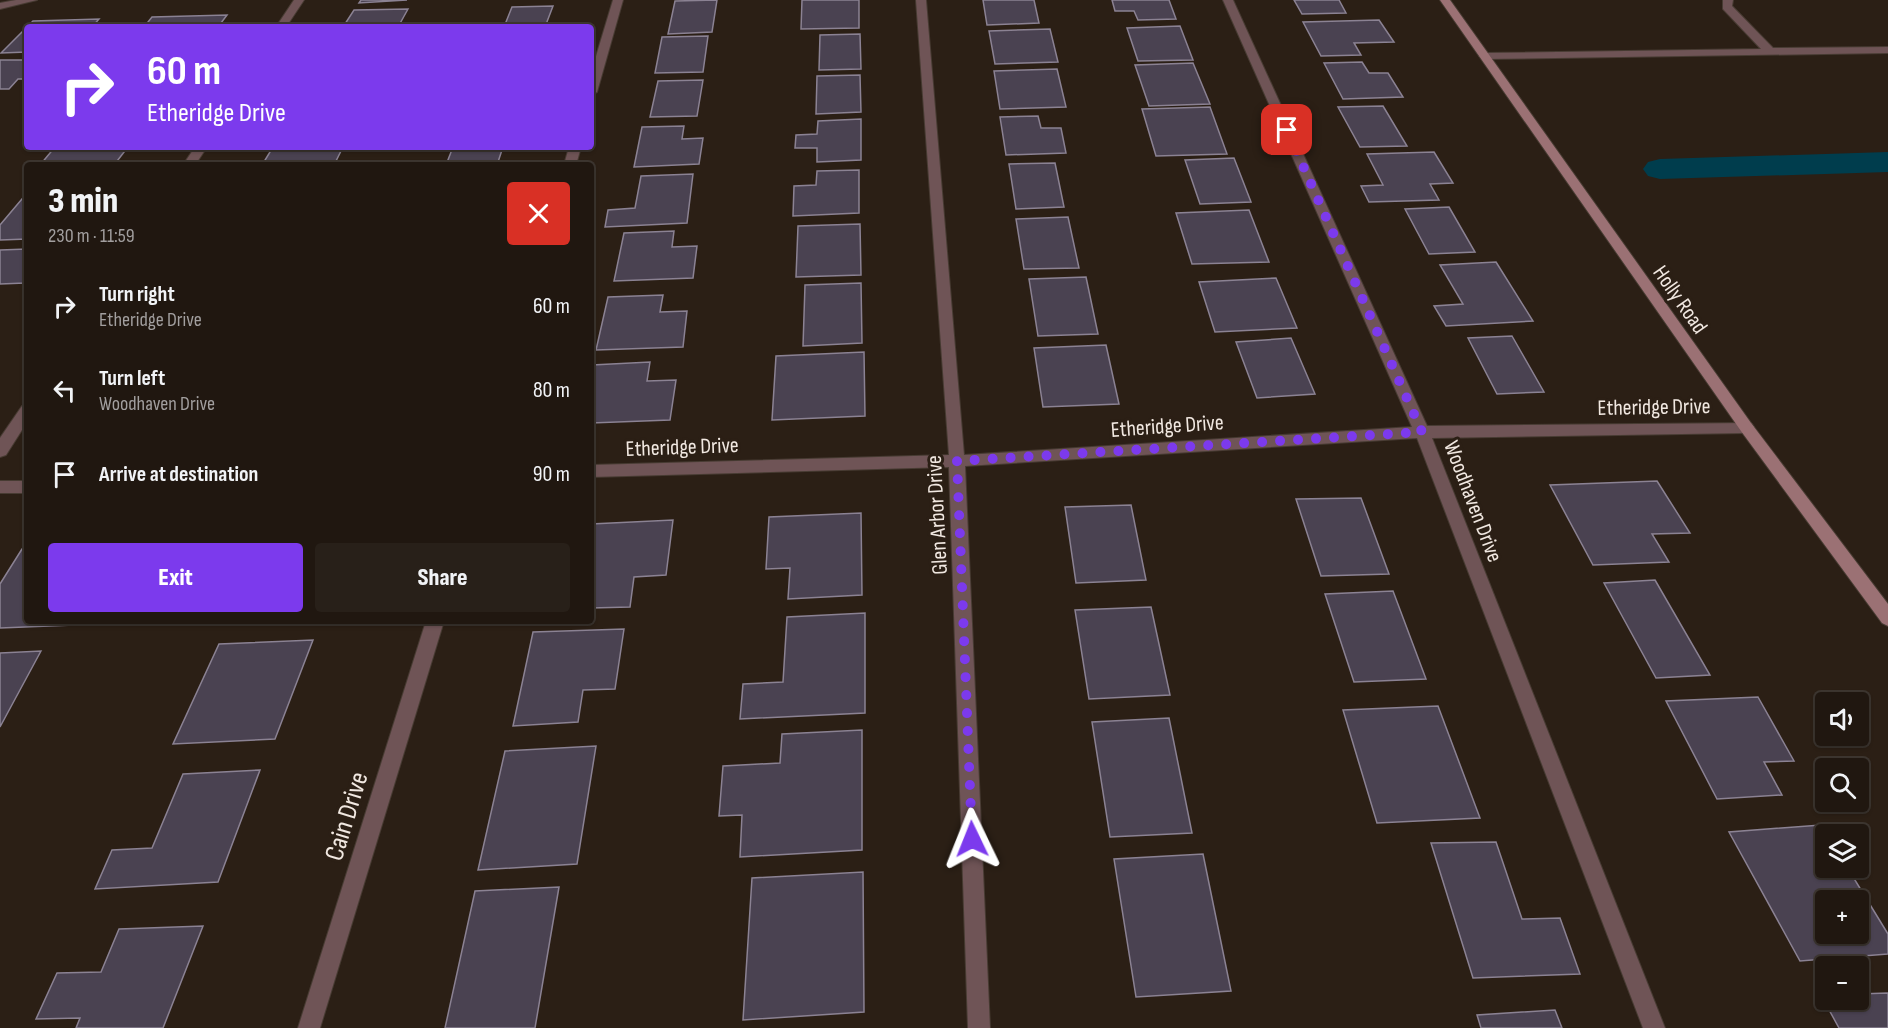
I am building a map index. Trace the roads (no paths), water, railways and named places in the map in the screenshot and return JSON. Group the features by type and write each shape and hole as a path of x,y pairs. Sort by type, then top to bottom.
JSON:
{"main road":[{"name":"Holly Road","path":"1444,0 1746,427 1888,618"}],"street":[{"path":"0,6 32,0"},
{"path":"283,24 299,0"},
{"path":"594,82 618,0"},
{"name":"Glen Arbor Drive","path":"921,0 957,461 979,1028"},
{"name":"Woodhaven Drive","path":"1228,0 1422,432 1654,1028"},
{"path":"1728,0 1727,7 1770,52"},
{"path":"1484,56 1888,50"},
{"path":"0,451 24,415"},
{"name":"Etheridge Drive","path":"594,471 957,461 1422,432 1746,427"},
{"path":"0,487 24,486"},
{"name":"Cain Drive","path":"309,1028 434,624"}],"waterway":[{"path":"1660,169 1888,162"}]}
